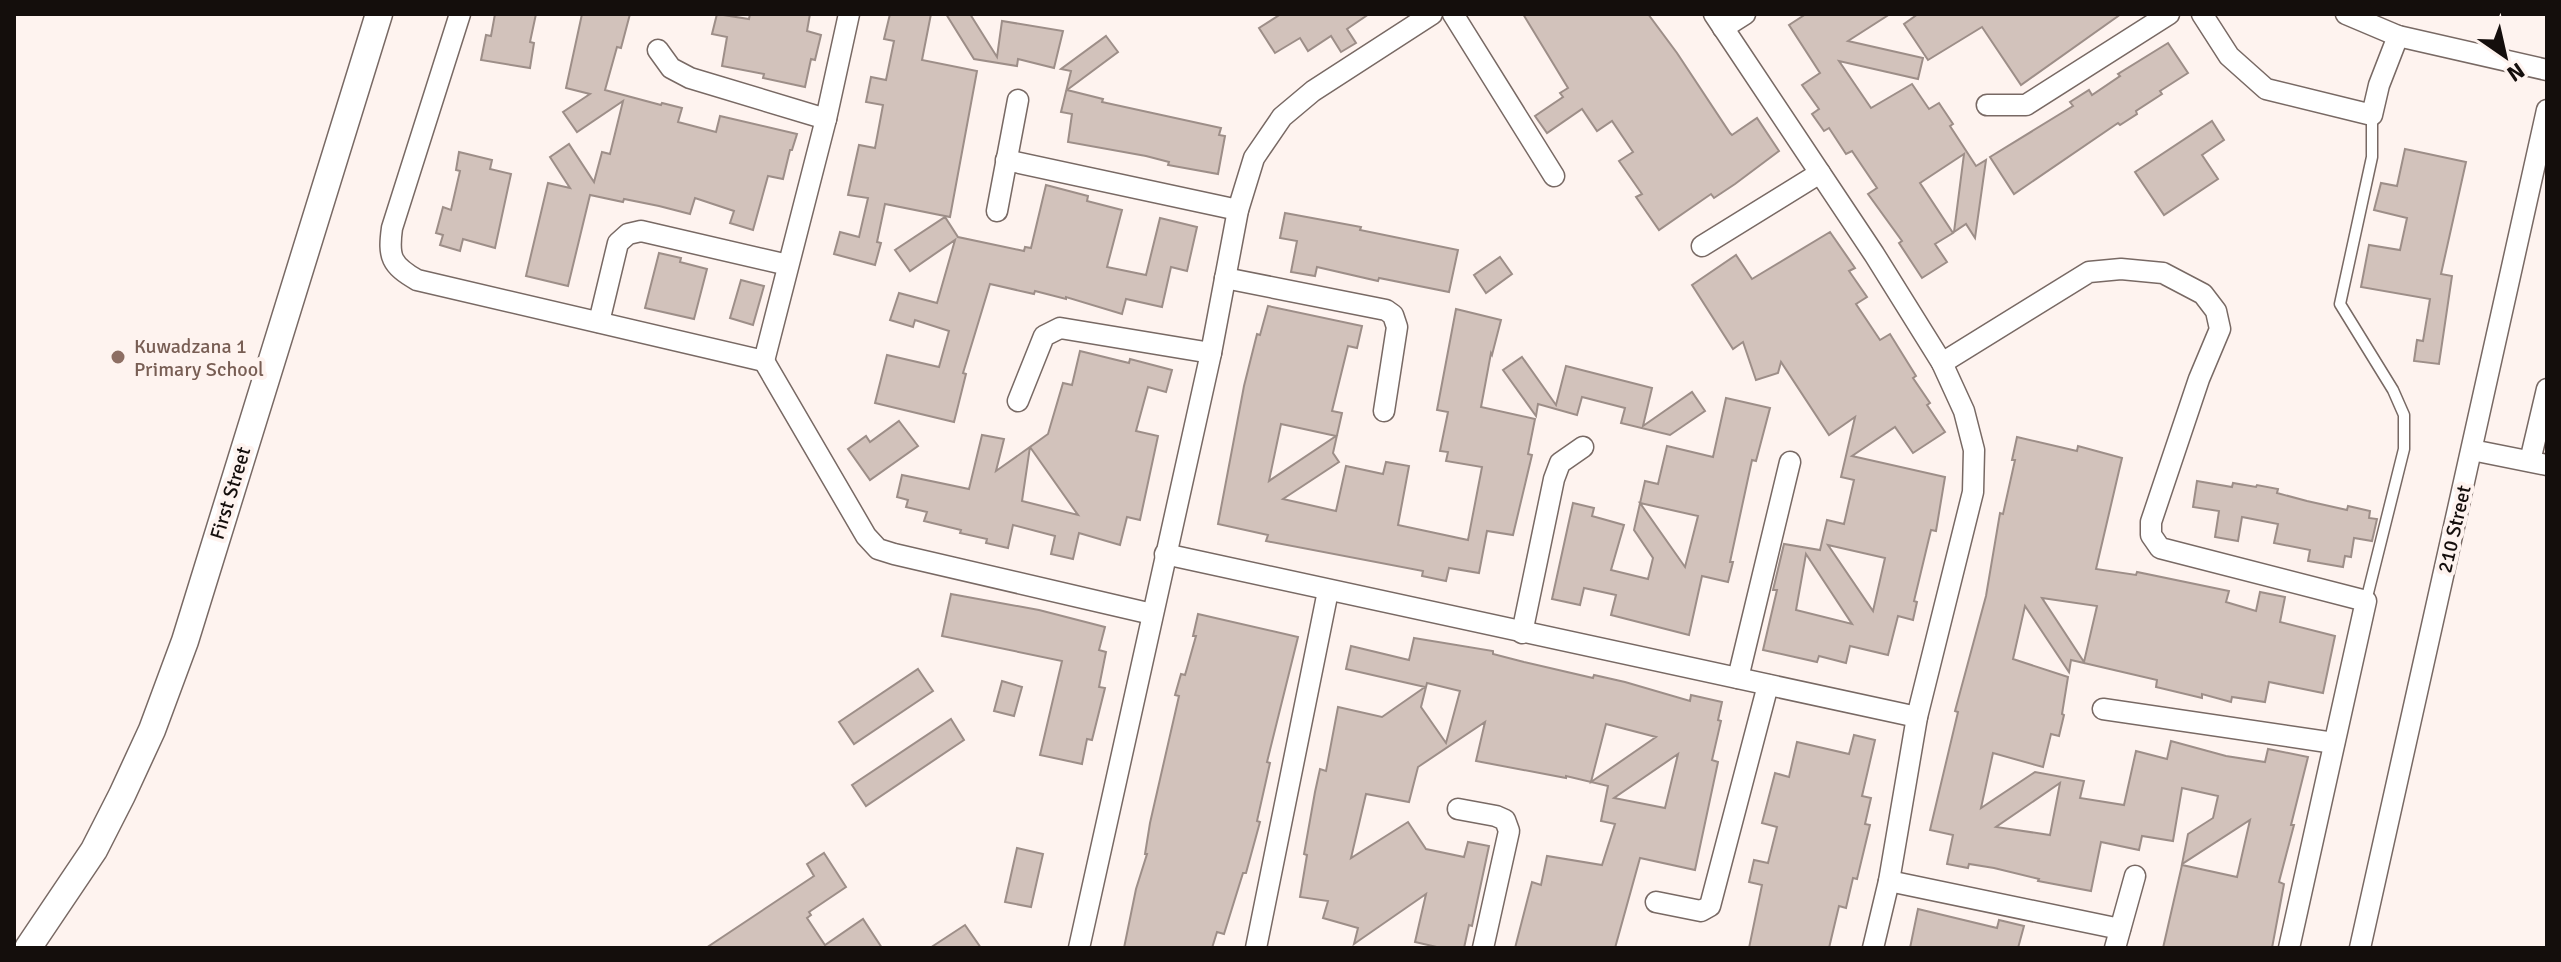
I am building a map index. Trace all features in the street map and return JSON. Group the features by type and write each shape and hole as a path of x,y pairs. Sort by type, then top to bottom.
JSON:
{"street":[{"name":"First Street","path":"28,948 94,850 152,730 185,641 379,14"},
{"path":"460,14 392,228 389,250 398,269 417,280 764,361"},
{"path":"849,14 826,119 764,361 866,536 878,549 1152,614"},
{"path":"1079,948 1211,353 1238,210 1254,158 1282,117 1313,91 1432,14"},
{"path":"1453,14 1554,176"},
{"path":"1745,14 1718,21 1942,363 1964,411 1974,450 1973,492 1917,717 1889,881 1873,948"},
{"path":"1987,105 2026,105 2169,14"},
{"path":"2202,14 2229,56 2266,89 2372,115 2379,85 2398,36"},
{"path":"2346,14 2398,36 2547,70"},
{"path":"658,50 671,68 690,78 826,119"},
{"path":"997,211 1018,100"},
{"name":"210 Street","path":"2360,948 2547,110"},
{"path":"1006,160 1238,210"},
{"path":"1702,246 1820,173"},
{"path":"599,322 618,243 628,234 641,231 788,265"},
{"path":"1942,363 2089,272 2121,269 2163,273 2203,294 2216,311 2220,329 2199,379 2151,522 2151,535 2160,548 2366,601 2289,948"},
{"path":"1225,278 1386,310 1393,315 1397,327 1384,411"},
{"path":"1018,401 1044,336 1060,328 1211,353"},
{"path":"2472,450 2538,463 2547,389"},
{"path":"1522,633 1554,479 1560,463 1583,447"},
{"path":"1738,678 1790,462"},
{"path":"1165,554 1917,717"},
{"path":"1256,948 1328,591"},
{"path":"1656,902 1701,911 1710,906 1768,685"},
{"path":"2103,709 2334,743"},
{"path":"1458,809 1496,816 1505,820 1509,831 1483,948"},
{"path":"1889,881 2117,939 2135,876"}],"lane":[{"path":"2366,601 2404,449 2404,415 2393,390 2340,304 2372,157 2372,115"}],"building":[{"path":"495,14 536,14 530,42 534,43 530,68 481,60 486,35 491,36"},
{"path":"582,14 630,14 605,90 682,108 678,122 716,132 720,116 797,134 783,179 768,176 753,230 730,223 734,211 695,198 690,214 624,199 623,202 590,195 568,286 526,276 548,183 570,188 550,157 569,144 594,182 602,152 610,154 623,101 577,132 563,112 590,94 566,88"},
{"path":"717,14 749,19 750,14 810,14 807,31 821,35 815,60 811,59 805,87 763,78 764,74 722,66 727,37 712,34"},
{"path":"890,14 931,14 922,60 977,71 950,217 885,204 875,265 834,254 840,232 859,237 868,198 848,195 859,145 875,148 883,105 866,102 871,77 886,80 894,41 884,39"},
{"path":"946,14 970,14 997,57 1002,21 1063,31 1054,68 1018,59 1017,66 974,59"},
{"path":"1281,14 1369,14 1347,29 1356,43 1341,52 1331,36 1308,51 1300,38 1275,53 1259,28"},
{"path":"1523,14 1648,14 1730,133 1732,135 1757,118 1779,151 1714,198 1711,194 1659,230 1636,197 1642,194 1619,161 1633,152 1612,121 1597,131 1582,109 1547,133 1535,116 1563,97 1560,93 1568,88"},
{"path":"1806,14 1890,14 1848,41 1923,58 1918,79 1839,61 1871,108 1912,84 1929,109 1939,103 1976,166 1986,160 1975,238 1966,224 1954,232 1964,154 1920,183 1953,233 1935,244 1947,262 1922,278 1899,243 1902,241 1868,194 1877,188 1852,151 1846,154 1829,128 1824,131 1812,114 1819,109 1802,85 1820,73 1789,25"},
{"path":"1918,14 2121,14 2021,85 1982,27 1928,60 1904,24"},
{"path":"1106,36 1118,52 1067,90 1103,99 1102,102 1221,128 1219,135 1225,136 1218,174 1168,165 1169,162 1146,156 1068,142 1072,114 1061,112 1071,71 1061,69"},
{"path":"2168,43 2188,73 2160,91 2162,94 2136,111 2137,114 2120,125 2118,123 2014,194 1990,157 2073,106 2070,102 2089,90 2092,95 2120,76 2118,74"},
{"path":"2212,121 2224,140 2202,155 2218,179 2164,215 2135,172"},
{"path":"2405,149 2466,162 2441,274 2452,276 2439,364 2414,361 2417,340 2423,341 2430,299 2361,287 2369,245 2400,250 2407,218 2374,210 2381,183 2397,186"},
{"path":"459,152 492,160 490,169 511,174 495,248 463,239 460,251 440,245 443,235 436,233 443,207 451,210 460,171 456,170"},
{"path":"1046,185 1088,196 1087,201 1122,210 1107,267 1146,275 1160,218 1197,227 1187,271 1171,267 1162,307 1126,299 1122,314 1066,297 1035,291 1034,294 990,284 963,373 966,374 954,422 875,403 887,355 939,367 949,331 915,320 913,327 890,320 899,293 937,303 955,240 910,271 895,250 945,217 958,237 1024,251 1025,247 1031,248"},
{"path":"1285,213 1458,250 1449,292 1379,278 1378,281 1317,267 1315,276 1291,272 1297,241 1280,238"},
{"path":"1830,232 1855,268 1849,271 1867,297 1856,304 1880,340 1890,334 1916,376 1913,378 1930,403 1927,405 1945,432 1913,453 1895,427 1852,456 1945,477 1936,531 1931,530 1914,601 1917,602 1913,620 1898,616 1888,655 1850,646 1846,663 1819,656 1817,662 1763,650 1784,544 1820,550 1827,520 1844,524 1854,480 1841,477 1855,417 1829,435 1781,362 1778,373 1756,380 1743,342 1733,349 1692,285 1736,255 1752,279","holes":["1828,545 1885,558 1873,611","1806,554 1852,624 1796,610"]},
{"path":"659,253 707,269 694,319 645,308"},
{"path":"1500,257 1512,274 1486,293 1474,275"},
{"path":"741,280 764,286 753,325 730,318"},
{"path":"1268,306 1362,326 1357,348 1348,346 1332,411 1342,413 1333,453 1339,462 1283,499 1336,511 1346,466 1383,474 1386,462 1409,466 1398,525 1468,540 1482,467 1446,461 1448,452 1440,451 1448,412 1437,410 1456,309 1501,320 1481,407 1535,419 1528,454 1532,455 1513,535 1487,531 1479,573 1449,568 1446,581 1422,576 1423,571 1266,541 1268,535 1218,524 1244,386 1257,334 1260,335","holes":["1281,424 1336,436 1269,481"]},
{"path":"1080,351 1172,370 1166,392 1148,387 1136,431 1158,436 1140,520 1127,517 1120,545 1079,533 1073,559 1051,554 1055,536 1013,525 1008,548 986,543 987,539 960,533 961,530 924,521 927,512 906,507 908,500 897,497 902,475 969,489 982,435 1004,439 996,471 1048,434 1063,383 1072,385","holes":["1030,447 1078,515 1022,501"]},
{"path":"1522,357 1556,405 1566,366 1652,388 1643,426 1692,392 1705,411 1670,435 1621,423 1625,408 1582,397 1577,415 1538,404 1536,416 1503,370"},
{"path":"1726,398 1770,408 1756,461 1752,460 1728,582 1702,576 1689,635 1611,615 1616,595 1584,588 1580,605 1552,599 1573,503 1594,508 1592,516 1624,525 1611,570 1648,579 1653,558 1634,530 1640,503 1645,481 1658,484 1667,446 1713,457","holes":["1640,503 1698,516 1685,567"]},
{"path":"899,421 918,446 870,480 848,449 866,436 870,442"},
{"path":"2017,437 2077,451 2078,446 2122,458 2096,569 2136,575 2137,572 2229,591 2226,602 2256,611 2260,592 2285,597 2280,622 2335,636 2323,693 2269,682 2265,702 2232,697 2231,702 2156,687 2157,680 2071,660 2069,672 2025,606 2013,659 2068,677 2064,715 2059,736 2051,734 2043,767 1993,753 1981,808 2035,772 2084,781 2080,798 2124,805 2136,751 2167,759 2171,741 2226,756 2265,762 2268,749 2308,757 2279,882 2284,884 2272,948 2163,948 2182,865 2237,877 2250,820 2182,864 2188,834 2213,818 2218,796 2182,788 2173,841 2142,836 2139,850 2101,842 2091,891 2038,881 1994,868 1947,864 1953,835 1930,830 1958,712 1955,711 1986,596 2000,513 2003,514 2015,460 2012,460","holes":["2042,598 2097,606 2084,662","2060,783 2050,835 1996,827"]},
{"path":"2197,481 2232,487 2233,483 2257,485 2278,489 2277,493 2307,501 2347,510 2348,506 2370,511 2369,518 2377,519 2372,541 2354,538 2351,557 2345,556 2343,567 2308,561 2310,550 2274,543 2278,524 2242,517 2238,541 2215,537 2219,511 2193,507"},
{"path":"951,594 1039,610 1105,627 1099,650 1106,652 1099,687 1105,688 1092,740 1087,739 1082,764 1040,755 1062,661 942,636"},
{"path":"1198,614 1298,637 1267,762 1270,763 1257,821 1260,822 1224,934 1217,932 1212,948 1124,948 1147,854 1150,823 1179,696 1175,695 1181,674 1185,675 1196,636 1193,636"},
{"path":"1414,638 1493,651 1493,654 1524,662 1625,682 1690,701 1691,695 1722,702 1712,760 1718,762 1695,870 1640,858 1615,948 1515,948 1532,882 1541,885 1547,856 1602,865 1615,824 1601,821 1608,786 1476,761 1485,722 1418,767 1409,802 1366,794 1351,858 1408,822 1426,849 1464,857 1468,842 1489,846 1472,926 1469,925 1464,948 1441,948 1415,942 1426,894 1354,944 1358,928 1323,918 1328,901 1300,897 1307,855 1304,854 1320,769 1326,771 1338,707 1382,717 1425,687 1346,669 1351,646 1409,660","holes":["1427,683 1460,691 1446,743 1421,707","1606,724 1656,737 1591,782","1678,754 1665,808 1614,798"]},
{"path":"918,669 933,691 854,744 839,722"},
{"path":"1002,681 1022,687 1014,716 994,711"},
{"path":"951,719 964,740 866,806 852,785"},
{"path":"1854,735 1875,740 1862,796 1871,798 1865,824 1870,825 1857,879 1853,878 1846,908 1839,906 1829,948 1749,948 1762,885 1749,882 1754,860 1768,863 1777,827 1762,823 1775,773 1789,777 1797,742 1849,754"},
{"path":"1017,848 1043,854 1031,907 1005,902"},
{"path":"824,853 846,887 809,912 811,915 807,918 825,945 863,919 882,948 706,948 814,876 807,864"},
{"path":"1918,909 1997,928 1999,920 2024,926 2018,948 1910,948"},
{"path":"965,925 981,948 930,948"}],"place":[{"name":"Kuwadzana 1 Primary School","path":"118,357"}]}
